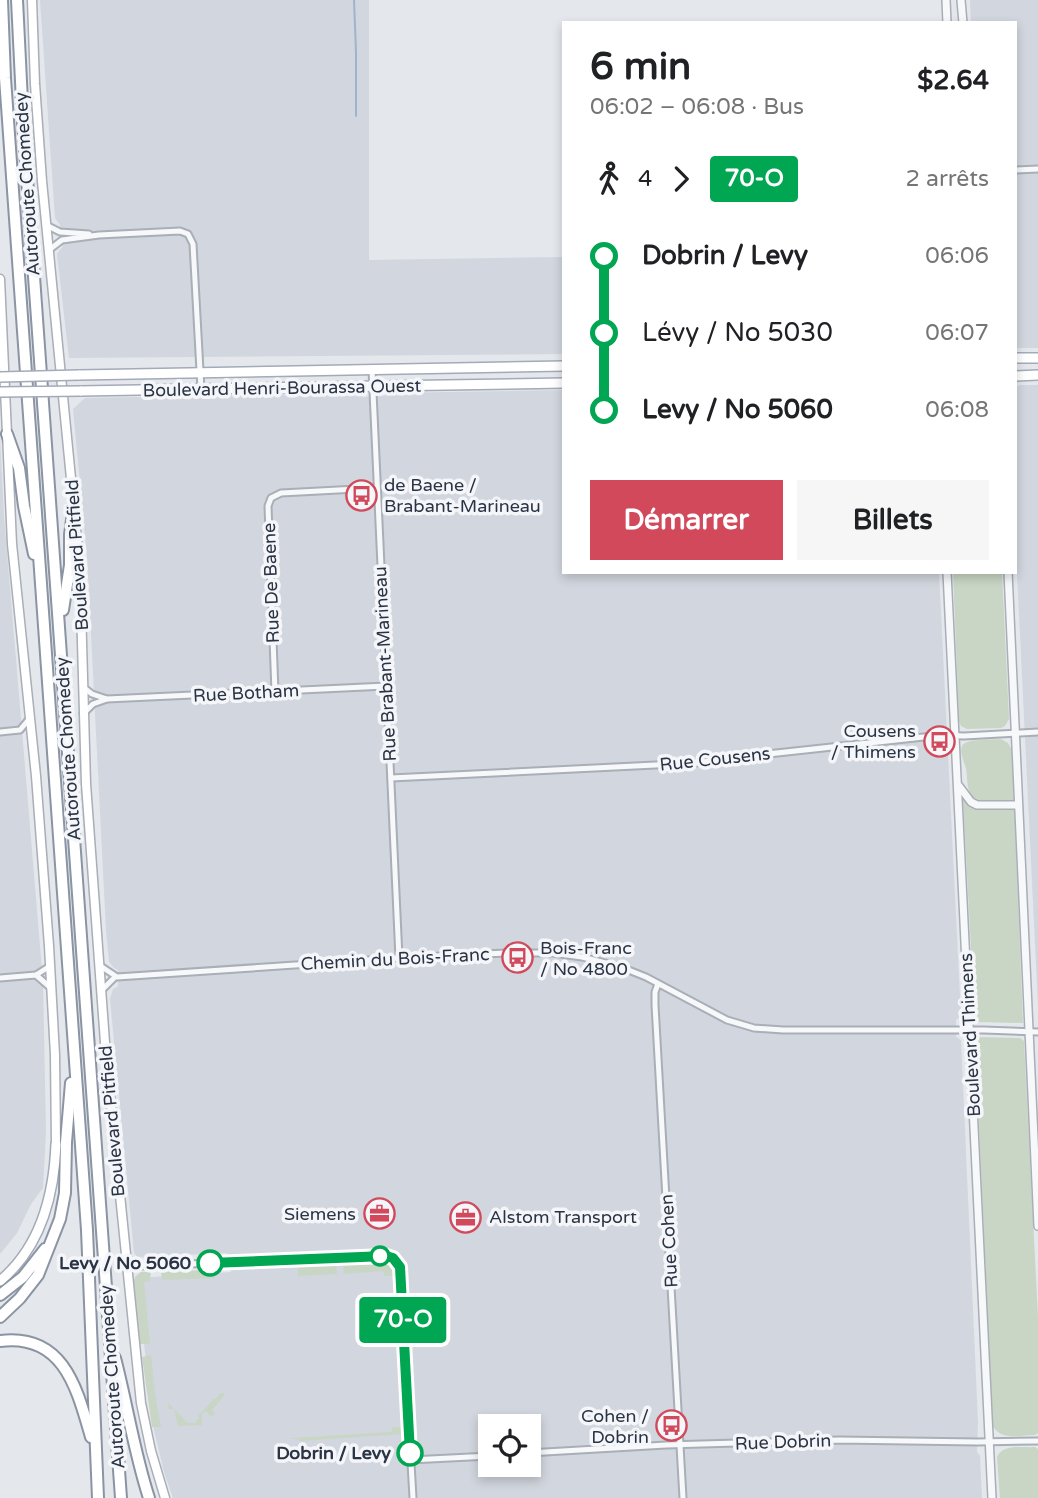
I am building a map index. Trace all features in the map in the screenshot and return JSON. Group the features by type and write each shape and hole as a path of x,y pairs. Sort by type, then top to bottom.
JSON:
{"highway":[{"name":"Autoroute Chomedey","path":"2,0 5,78 89,1267 98,1498"},
{"name":"Autoroute Chomedey","path":"17,0 23,122 121,1498"},
{"path":"7,434 19,468 42,594"},
{"path":"60,630 70,565 74,505"},
{"path":"0,1317 36,1279 62,1211 74,1053"},
{"path":"0,1295 30,1269 54,1235"},
{"path":"109,1335 149,1498"},
{"path":"0,1341 17,1340 37,1345 65,1367 79,1395 95,1453"}],"main road":[{"name":"Boulevard Pitfield","path":"32,0 35,84 46,225 81,579 86,784 111,1117 141,1403 150,1451 165,1498"},
{"path":"0,279 12,544 33,741 52,989 57,1144 51,1192 41,1227 19,1263 0,1281"},
{"path":"1017,358 1038,358"},
{"name":"Boulevard Henri-Bourassa Ouest","path":"0,377 562,366"},
{"path":"1017,376 1038,375"},
{"name":"Boulevard Henri-Bourassa Ouest","path":"0,393 562,383"}],"street":[{"path":"946,0 947,21"},
{"path":"961,0 962,21"},
{"path":"1017,170 1038,169"},
{"path":"46,225 60,232 99,234 180,231 188,234 193,250 201,389"},
{"path":"49,250 60,240 99,234"},
{"name":"Rue Brabant-Marineau","path":"372,370 399,958"},
{"name":"Rue De Baene","path":"275,692 268,506 271,498 281,493 376,488"},
{"name":"Boulevard Thimens","path":"947,574 992,1498"},
{"path":"1008,574 1038,1226"},
{"name":"Rue Botham","path":"83,687 92,694 107,699"},
{"name":"Rue Botham","path":"83,714 93,704 107,699 386,687"},
{"path":"0,732 20,730 30,718"},
{"path":"20,730 33,741"},
{"name":"Rue Cousens","path":"391,778 696,763 930,736 1038,732"},
{"path":"958,786 971,802 977,805 1018,805"},
{"name":"Chemin du Bois-Franc","path":"115,977 399,958 506,953 558,954 612,964 635,972 722,1018 754,1028 1038,1032"},
{"path":"0,978 36,975 50,965"},
{"path":"99,965 115,977 101,991"},
{"path":"36,975 52,989"},
{"name":"Rue Cohen","path":"658,984 655,1005 683,1498"},
{"path":"125,1257 140,1266 386,1256 393,1258 400,1267 413,1498"},
{"path":"127,1278 140,1266"},
{"name":"Rue Dobrin","path":"541,1452 839,1440 1038,1441"},
{"path":"411,1460 478,1457"}],"shaded area":[{"path":"40,0 369,0 369,260 562,257 562,354 69,358 57,254 63,246 60,225 55,218"},
{"path":"970,0 1038,0 1038,348 1017,348 1017,21 971,21"},
{"path":"1038,385 1038,1005 1017,574 1017,386"},
{"path":"562,390 562,574 939,574 961,1016 956,1020 956,1037 961,1040 978,1422 977,1452 980,1456 982,1498 173,1498 153,1426 137,1278 231,1272 227,1253 138,1257 134,1253 110,999 113,989 118,986 118,970 109,962 106,930 87,556 73,409 85,398 357,393 363,397 390,393"},
{"path":"0,436 4,516 43,982 46,1132 43,1188 31,1204 17,1233 0,1254"}],"green space":[{"path":"953,574 1002,574 1009,719 1001,728 967,729 961,726"},
{"path":"1001,739 1008,743 1012,750 1023,1023 975,1022 963,800 972,797 961,749 964,743"},
{"path":"977,1037 1020,1038 1024,1041 1038,1317 1038,1433 1035,1435 1001,1434 993,1426 975,1041"},
{"path":"384,1262 392,1268 394,1276 385,1276 383,1271 344,1274 343,1264"},
{"path":"336,1265 337,1274 298,1276 298,1266"},
{"path":"213,1270 215,1278 162,1280 161,1272"},
{"path":"141,1272 151,1272 150,1281 144,1282 150,1344 140,1344 134,1281"},
{"path":"151,1355 161,1427 152,1427 142,1357"},
{"path":"224,1393 212,1410 215,1413 212,1417 205,1411 202,1414 202,1425 178,1426 174,1409 188,1423 195,1423 198,1416 214,1399"},
{"path":"392,1427 402,1427 402,1434 301,1441 292,1439 392,1432"},
{"path":"1013,1447 1038,1449 1038,1498 1000,1498 997,1457 1004,1450"}],"waterway":[{"path":"354,0 356,116"}],"bus line":[{"name":"70-O","path":"210,1263 386,1256 394,1259 400,1267 410,1453"}],"place":[{"name":"de Baene / Brabant-Marineau","path":"361,495"},
{"name":"Cousens / Thimens","path":"939,741"},
{"name":"Bois-Franc / No 4800","path":"517,958"},
{"name":"Siemens","path":"379,1214"},
{"name":"Alstom Transport","path":"466,1217"},
{"name":"Levy / No 5060","path":"210,1263"},
{"name":"Cohen / Dobrin","path":"672,1426"},
{"name":"Dobrin / Levy","path":"410,1453"}]}
